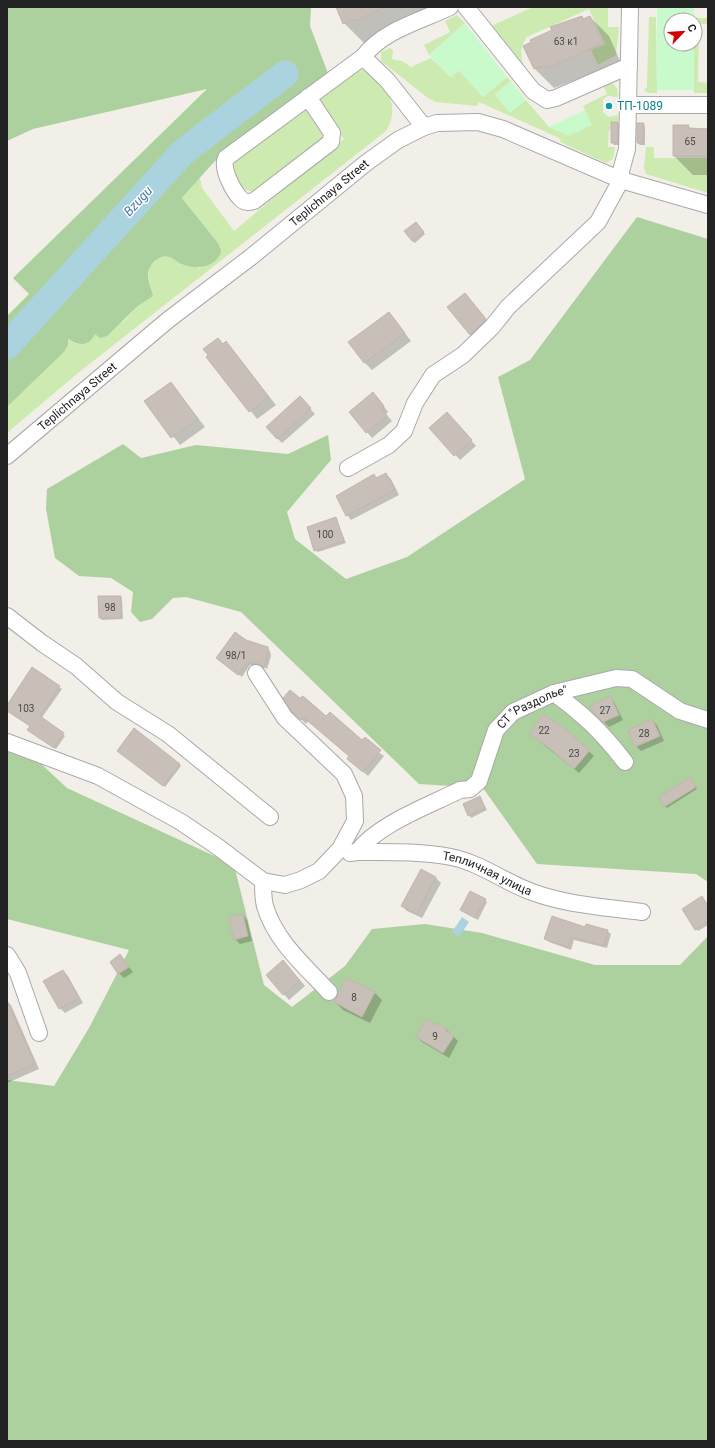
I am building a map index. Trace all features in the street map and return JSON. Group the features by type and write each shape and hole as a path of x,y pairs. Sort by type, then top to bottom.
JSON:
{"street":[{"path":"308,97 332,133 331,142 254,201 247,202 242,199 224,169 226,158 308,97 363,57 371,46 382,38 450,7"},
{"path":"466,7 532,91 547,100 556,98 629,66"},
{"path":"348,468 389,445 404,431 415,403 433,375 463,355 492,327 508,307 598,222 622,180 621,171 627,149 630,7"},
{"path":"363,57 387,80 424,127"},
{"path":"628,105 708,105"},
{"name":"Teplichnaya Street","path":"7,456 168,320 250,257 366,163 398,140 424,127 437,123 478,122 503,129 622,180 708,205"},
{"path":"7,616 42,643 76,666 117,702 168,734 270,817"},
{"path":"7,742 98,776 181,822 218,847 263,881 285,885 302,880 319,871 340,849 355,821 354,796 344,774 285,718 256,673"},
{"name":"СТ \"Раздолье\"","path":"357,852 366,840 379,831 460,790 470,789 479,781 496,730 513,712 554,693 616,678 632,679 680,710 708,720"},
{"path":"554,693 585,716 606,737 625,762"},
{"name":"Тепличная улица","path":"331,858 357,852 415,853 451,857 473,862 530,891 557,900 642,912"},
{"path":"263,881 264,905 274,929 282,941 329,992"},
{"path":"7,955 18,973 39,1033"}],"green space":[{"path":"7,7 311,7 310,26 329,76 214,162 182,198 218,243 221,252 215,261 206,266 198,267 181,264 169,257 161,257 157,259 151,266 148,274 148,280 153,296 138,306 107,336 100,338 95,334 90,341 83,344 76,343 68,339 68,345 64,352 7,407 7,316 29,294 13,278 207,89 33,129 7,141"},
{"path":"533,7 608,7 608,27 619,27 616,55 598,65 591,50 605,44 589,9 527,37 522,47 521,56 527,75 491,26"},
{"path":"657,7 694,7 694,12 663,12 663,52 694,52 694,90 657,90"},
{"path":"457,15 465,23 429,55 424,45 450,32 445,21"},
{"path":"649,17 656,17 657,93 648,93 644,90 647,87"},
{"path":"703,18 708,18 708,24 703,24"},
{"path":"465,23 507,77 483,97 459,70 451,77 429,55"},
{"path":"390,48 393,51 392,58 394,60 402,61 411,67 431,58 451,77 459,70 483,97 507,77 511,81 495,94 509,112 526,100 549,127 592,125 583,106 607,94 603,85 612,83 617,88 618,97 608,96 603,99 603,112 609,117 618,115 618,130 609,130 608,147 615,147 613,159 606,163 560,142 561,139 479,102 477,106 436,102 428,98 381,61 381,52"},
{"path":"694,52 699,52 698,82 708,83 708,92 694,93"},
{"path":"365,68 385,89 392,104 391,122 386,131 78,373 7,433 7,407 64,352 67,339 79,344 90,341 95,334 123,322 138,306 153,296 148,277 150,267 158,258 166,256 174,258 180,264 200,268 218,243 182,198 200,178 202,188 234,231 344,139 322,107 320,98 355,73"},
{"path":"511,81 526,100 510,113 495,94"},
{"path":"306,102 327,136 255,192 249,191 240,185 234,175 231,158"},
{"path":"585,110 592,125 568,136 549,127"},
{"path":"646,147 654,147 654,158 708,158 708,193 646,174 644,168"},
{"path":"637,217 708,239 708,882 696,874 537,864 483,788 419,784 241,612 186,597 173,598 152,619 140,622 131,612 133,592 111,578 79,576 55,558 46,509 47,489 123,444 141,458 196,445 288,454 328,435 331,460 287,512 295,539 346,579 407,557 525,479 498,377 530,360"},
{"path":"7,732 67,788 234,865 264,985 292,1007 345,966 372,929 425,924 482,933 595,965 680,965 708,936 708,1441 7,1441 7,1080 54,1086 89,1028 129,950 7,919"}],"water":[{"path":"462,917 469,922 459,937 452,932"}],"building":[{"path":"336,7 386,7 355,21 354,19 343,24"},
{"path":"582,16 583,19 590,16 603,43 550,67 549,65 543,68 542,66 534,69 523,46 531,42 530,40 552,30 550,27"},
{"path":"611,122 618,122 618,143 611,143"},
{"path":"637,123 644,123 643,143 637,143"},
{"path":"673,125 689,125 688,128 708,129 708,156 673,156"},
{"path":"416,222 424,232 412,241 404,231"},
{"path":"465,293 486,319 470,335 447,307"},
{"path":"389,312 405,333 364,363 348,342"},
{"path":"218,338 223,344 226,341 269,397 249,412 206,357 208,355 203,349"},
{"path":"171,382 198,419 171,438 144,401"},
{"path":"373,392 384,406 382,409 387,416 366,433 349,412"},
{"path":"300,396 311,408 277,439 266,427"},
{"path":"447,412 472,440 454,456 429,428"},
{"path":"386,473 395,490 346,516 336,496 374,474 376,478"},
{"path":"336,517 344,541 314,551 307,527"},
{"path":"98,596 121,596 121,618 99,618"},
{"path":"235,632 246,640 268,647 264,668 260,664 247,663 238,675 216,658"},
{"path":"32,667 60,686 40,716 64,733 54,748 27,730 30,726 7,711 7,705"},
{"path":"290,690 300,698 303,696 326,716 330,712 362,740 365,737 381,750 363,772 347,759 349,756 303,717 301,720 292,712 283,698"},
{"path":"610,696 619,715 603,722 594,714 590,706"},
{"path":"543,714 564,728 590,750 574,769 549,748 529,734"},
{"path":"652,719 660,736 635,747 628,730"},
{"path":"134,728 180,764 163,786 117,751"},
{"path":"690,777 696,787 664,807 659,797"},
{"path":"480,796 485,808 468,816 463,804"},
{"path":"421,869 436,877 417,914 401,906"},
{"path":"470,891 486,899 475,918 460,910"},
{"path":"702,896 708,906 708,921 695,930 682,909"},
{"path":"243,914 248,936 234,940 229,917"},
{"path":"552,916 585,927 586,924 608,930 604,946 571,937 568,947 544,939"},
{"path":"120,954 129,967 118,974 110,962"},
{"path":"283,960 300,981 283,995 266,975"},
{"path":"63,970 79,998 59,1009 43,981"},
{"path":"346,978 375,992 362,1017 334,1002"},
{"path":"7,1001 35,1064 7,1076"},
{"path":"426,1019 447,1029 446,1031 454,1036 443,1053 416,1037"}],"waterway":[{"name":"Bzugu","path":"7,346 183,152 285,74"}],"place":[{"name":"ТП-1089","path":"609,106"}]}
